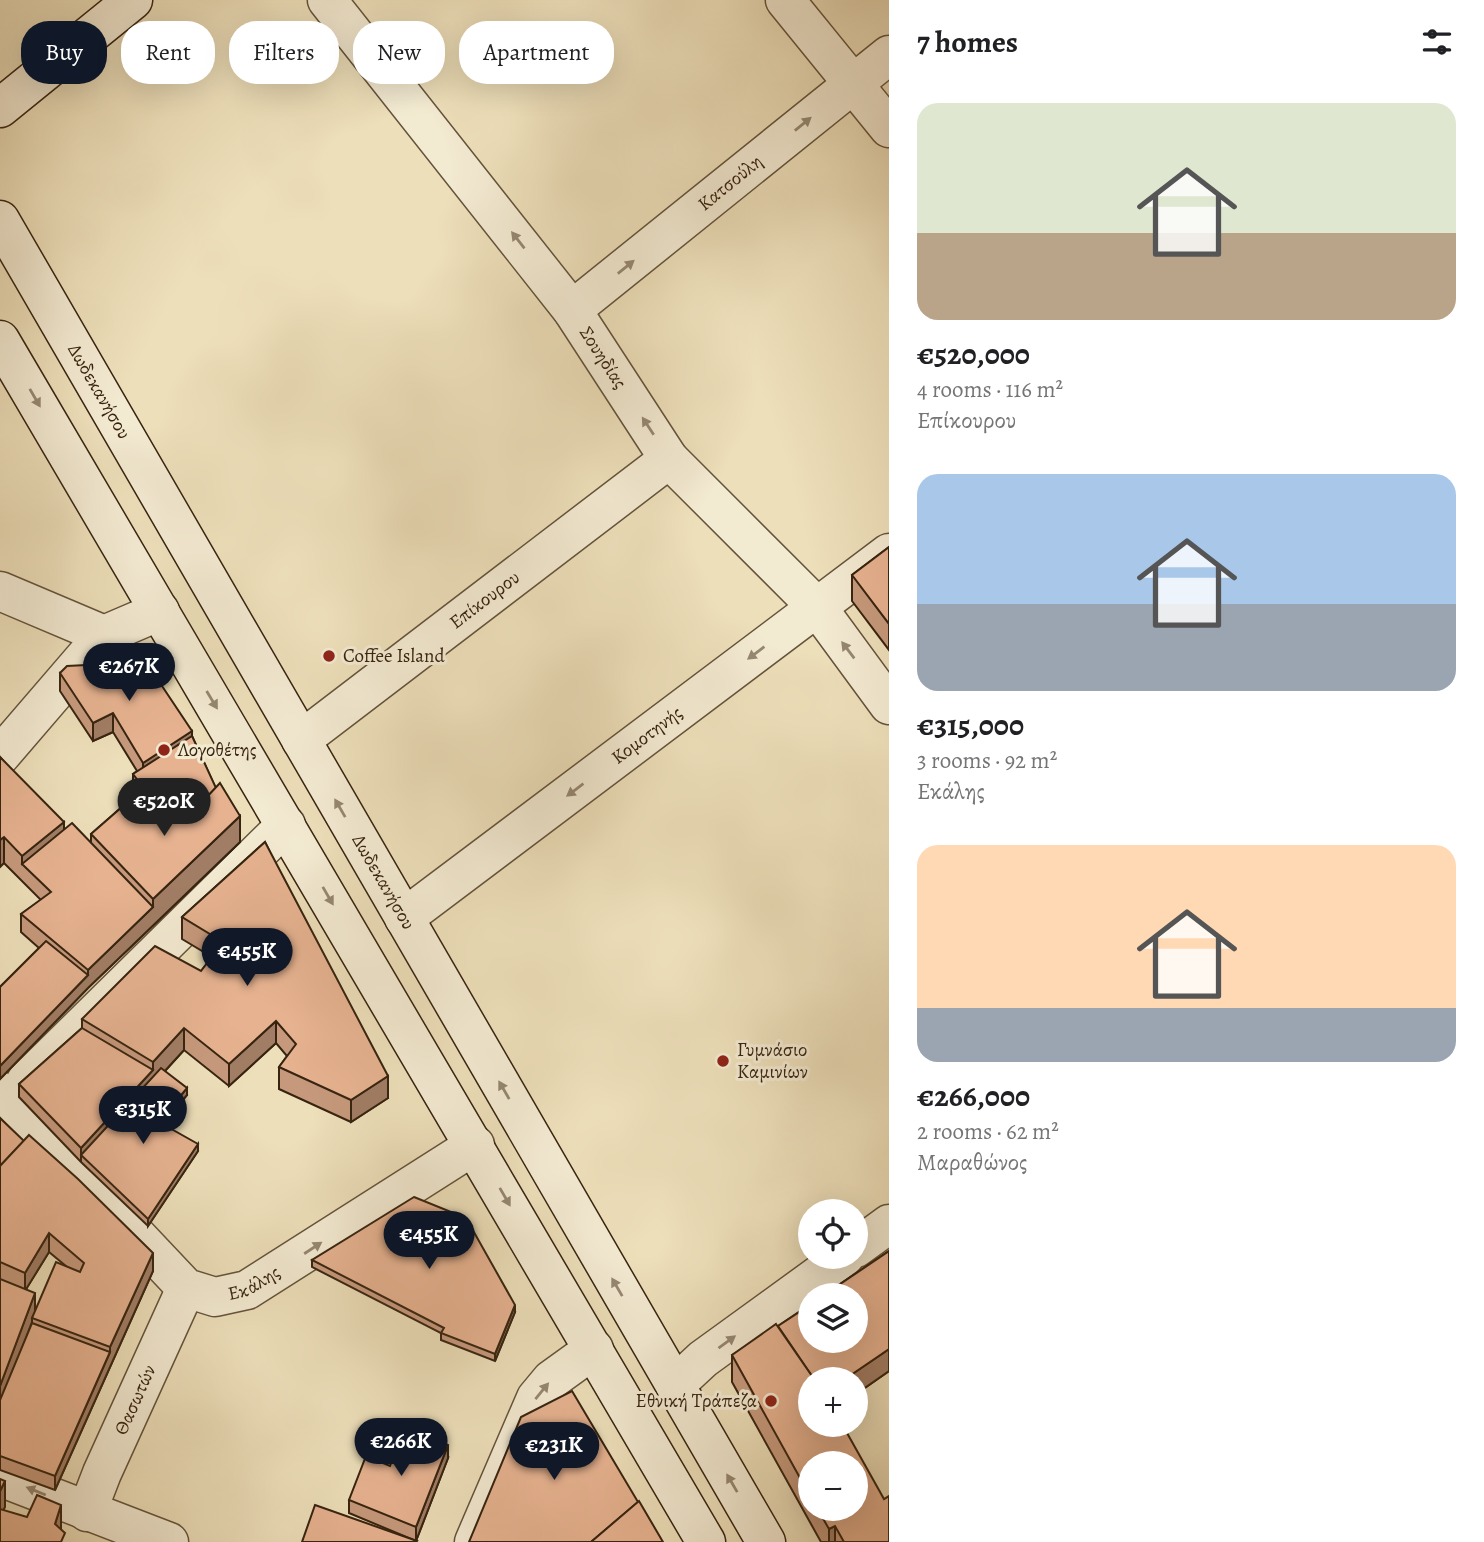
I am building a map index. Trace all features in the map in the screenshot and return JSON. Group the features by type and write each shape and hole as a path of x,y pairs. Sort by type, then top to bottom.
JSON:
{"street":[{"path":"0,108 133,0"},
{"name":"Σουηδίας","path":"327,0 572,310 669,459 817,607 889,705"},
{"path":"785,0 889,128"},
{"name":"Κατσούλη","path":"572,310 889,55"},
{"name":"Δωδεκανήσου","path":"0,220 766,1542"},
{"path":"0,340 706,1542"},
{"name":"Επίκουρου","path":"301,740 669,459"},
{"name":"Κομοτηνής","path":"404,918 889,553"},
{"path":"0,591 104,635"},
{"path":"0,756 104,635 160,611"},
{"path":"186,1288 4,1094 286,825"},
{"name":"Εκάλης","path":"186,1288 215,1297 247,1290 475,1145"},
{"path":"868,1239 889,1224"},
{"path":"675,1385 703,1359 827,1269"},
{"name":"Θασωτών","path":"87,1511 186,1288"},
{"path":"474,1542 536,1398 551,1380 594,1349"},
{"path":"0,1477 169,1542"}],"building":[{"path":"889,547 889,624 852,575"},
{"path":"146,662 192,731 143,763 113,713 93,723 60,673 67,666"},
{"path":"192,736 216,788 189,816 178,804 160,819 138,793 131,797 142,786 133,774"},
{"path":"0,757 64,822 22,856 4,837 0,840"},
{"path":"220,783 240,816 153,899 91,834 138,793 160,819 178,804 189,816"},
{"path":"72,823 153,907 88,970 21,914 51,892 22,864"},
{"path":"265,842 388,1076 351,1100 279,1067 296,1044 276,1021 229,1064 184,1028 153,1062 82,1019 155,946 201,971 223,942 182,917"},
{"path":"46,941 88,975 0,1066 0,987"},
{"path":"82,1028 153,1070 81,1148 19,1084"},
{"path":"161,1068 187,1088 159,1122 198,1144 148,1219 81,1155"},
{"path":"0,1118 24,1141 0,1166"},
{"path":"29,1135 153,1253 110,1347 32,1318 56,1262 80,1272 84,1263 49,1233 25,1273 0,1262 0,1166"},
{"path":"414,1197 466,1218 515,1305 495,1354 441,1333 444,1328 312,1260"},
{"path":"889,1251 889,1349 863,1367 806,1367 778,1326 798,1313 798,1353 868,1353 868,1283 842,1283 862,1269 868,1269 868,1265"},
{"path":"0,1279 35,1293 0,1386"},
{"path":"32,1323 110,1352 55,1476 0,1456 0,1400"},
{"path":"776,1324 806,1367 798,1367 798,1437 849,1437 857,1451 798,1451 798,1474 732,1355"},
{"path":"572,1391 638,1502 591,1542 469,1542 521,1417"},
{"path":"404,1427 448,1445 416,1527 349,1500 366,1456 390,1466"},
{"path":"868,1470 884,1499 889,1496 889,1542 844,1542 835,1526 829,1529 824,1521 868,1521"},
{"path":"37,1495 61,1505 55,1524 65,1533 61,1542 0,1542 0,1509 27,1517"},
{"path":"639,1501 663,1542 591,1542"},
{"path":"315,1505 417,1541 302,1542"}],"place":[{"name":"Coffee Island","path":"329,656"},
{"name":"Λογοθέτης","path":"164,750"},
{"name":"Γυμνάσιο Καμινίων","path":"723,1061"},
{"name":"Εθνική Τράπεζα","path":"771,1401"}]}
